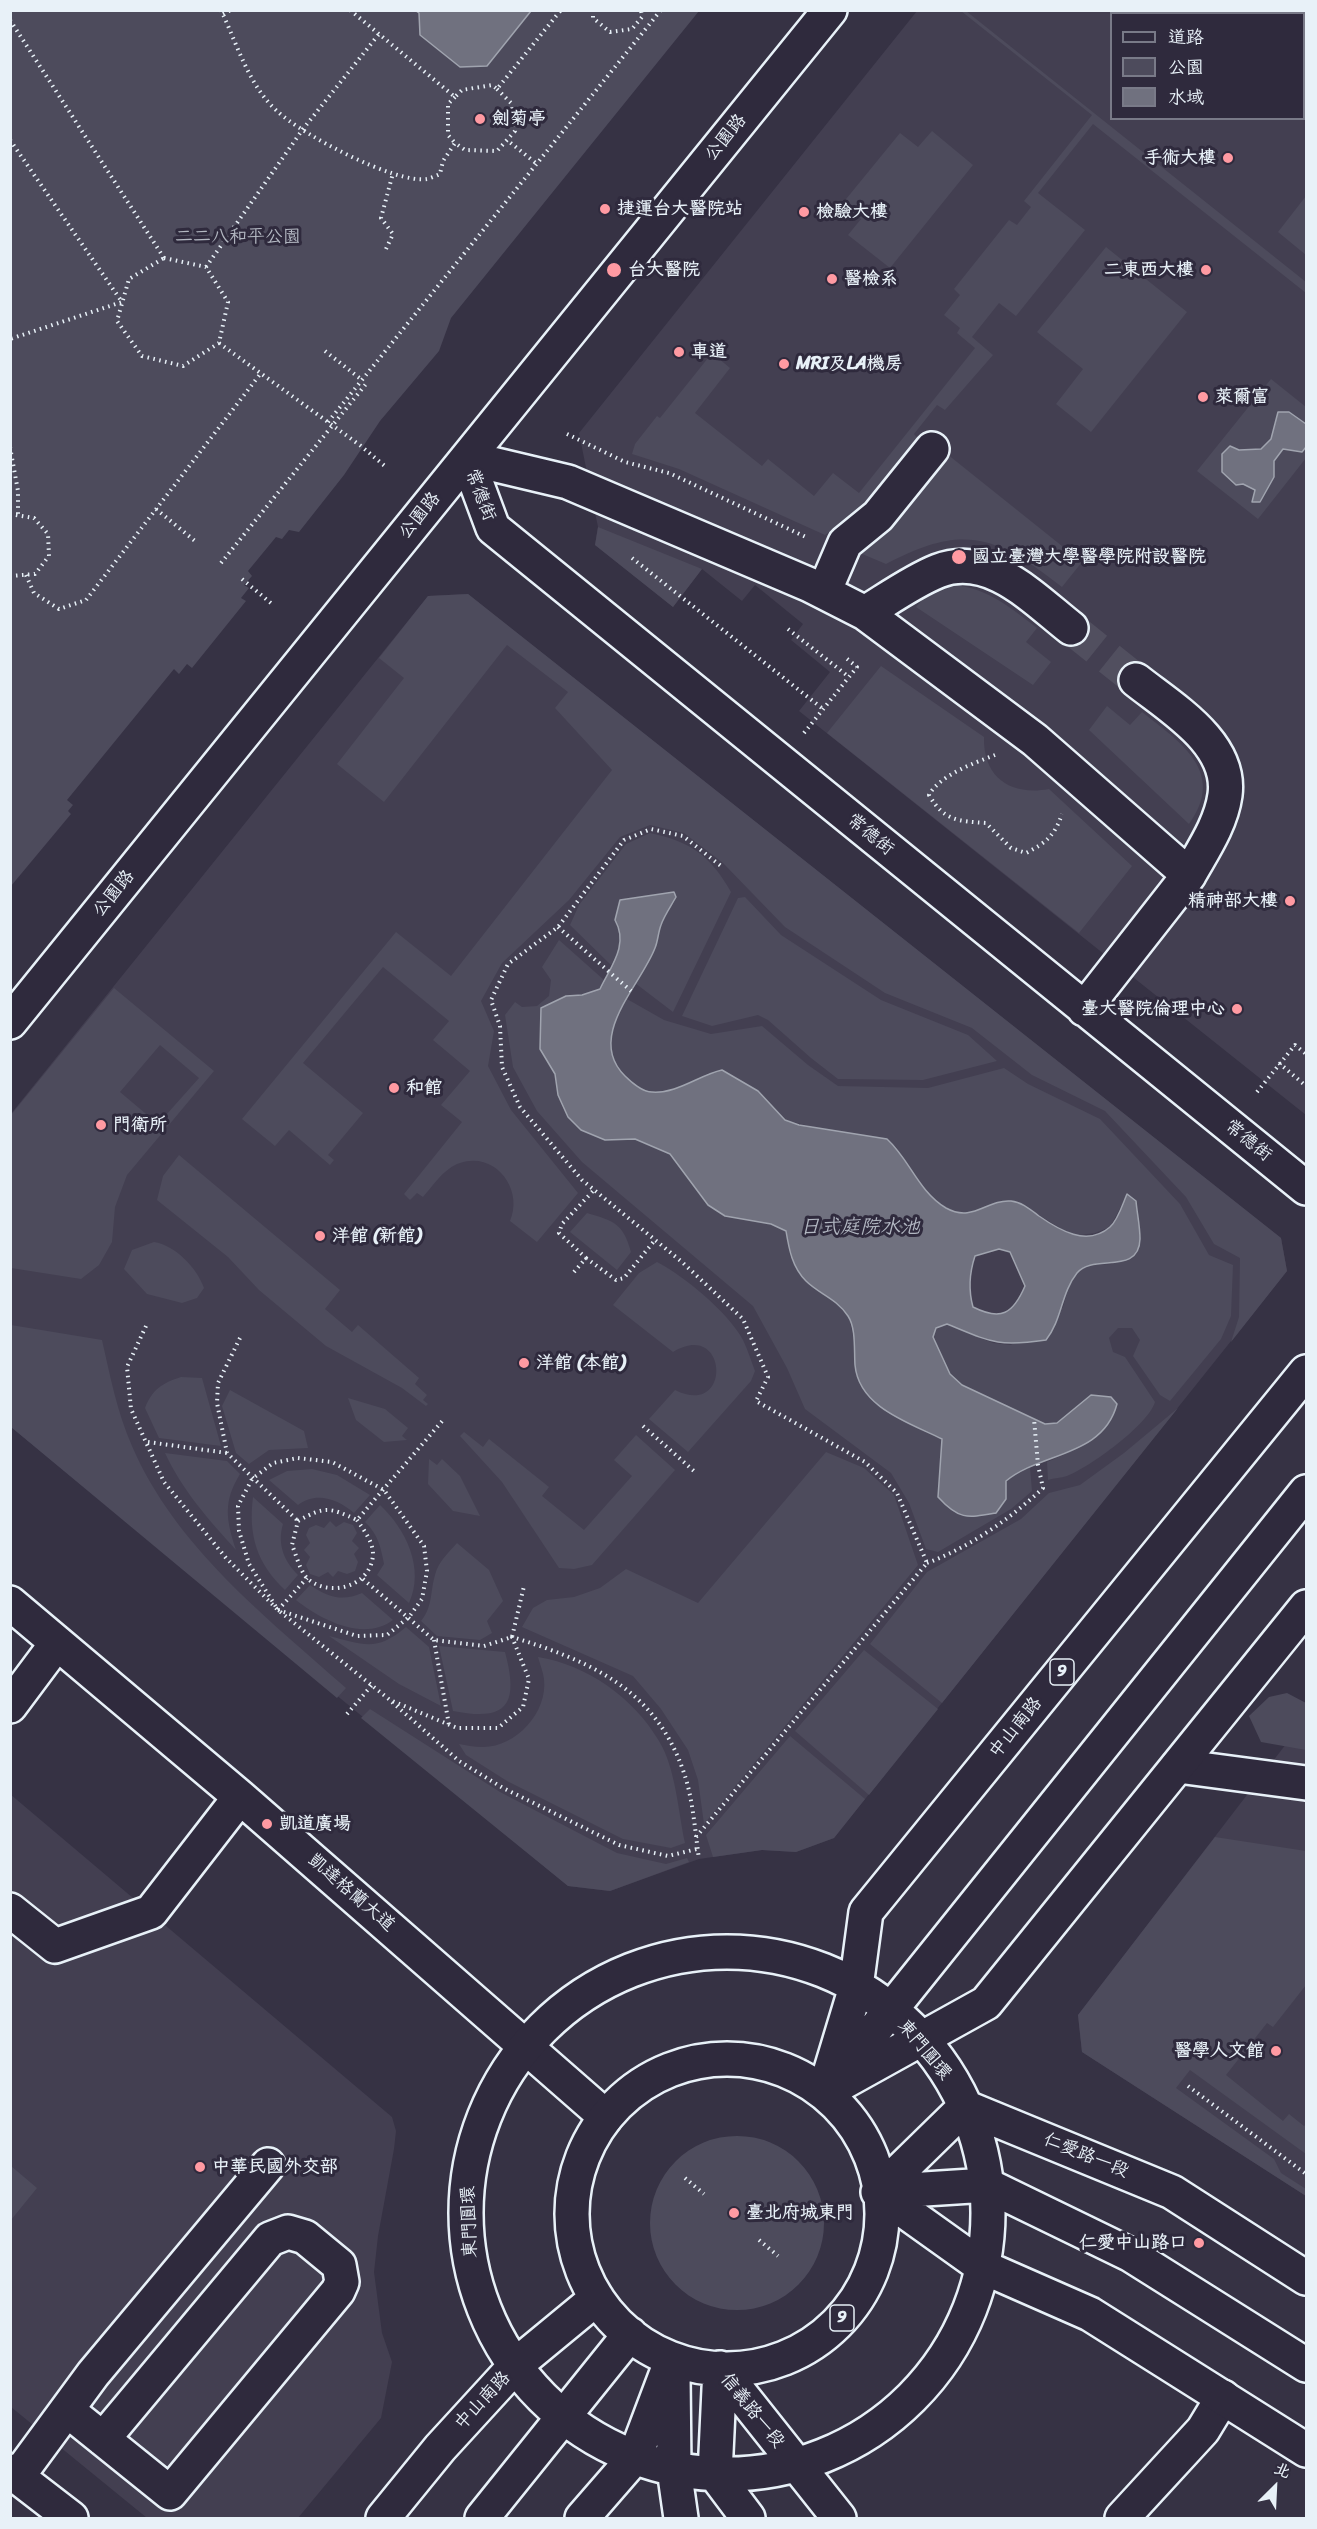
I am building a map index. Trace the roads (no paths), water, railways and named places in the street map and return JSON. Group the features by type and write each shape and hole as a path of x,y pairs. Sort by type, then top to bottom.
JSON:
{"main road":[{"name":"公園路","path":"10,1022 830,10"},
{"path":"824,592 845,543 878,516 932,449"},
{"path":"466,458 568,482 824,592 865,613 1035,740 1189,875"},
{"name":"常德街","path":"466,458 493,528 1306,1188"},
{"path":"865,613 937,572 961,565 987,569 1015,584 1071,628"},
{"path":"1084,1009 1189,875 1213,833 1225,794 1221,761 1197,728 1136,680"},
{"name":"中山南路","path":"824,2093 856,1988 866,1912 1306,1372"},
{"path":"824,2093 1306,1492"},
{"name":"凱達格蘭大道","path":"10,1603 240,1797 606,2117"},
{"path":"824,2093 986,2003 1306,1607"},
{"path":"10,1706 57,1642"},
{"path":"1178,1766 1306,1783"},
{"path":"10,1910 55,1946 151,1912 240,1797"},
{"name":"東門圓環","path":"739,1953 779,1958 819,1970 856,1988 890,2010 920,2039 945,2071 965,2107 980,2145 987,2185 988,2226 983,2267 963,2325 931,2377 903,2407 871,2432 835,2451 796,2465 756,2472 715,2474 674,2469 635,2457 598,2440 564,2416 534,2389 517,2364 508,2356 489,2320 475,2282 467,2241 466,2201 471,2160 482,2121 499,2084 526,2045 551,2020 583,1995 619,1976 657,1962 698,1954 739,1953"},
{"name":"9","path":"710,2060 758,2062 782,2069 824,2093 857,2129 871,2159 882,2221 873,2269 849,2311 813,2343 791,2355 744,2368 720,2368 672,2359 630,2334 597,2298 577,2254 572,2230 575,2182 592,2136 606,2117 641,2084 686,2064 710,2060"},
{"path":"878,2192 965,2107"},
{"name":"仁愛路一段","path":"965,2107 1173,2192 1306,2278"},
{"path":"71,2518 14,2474 67,2410 93,2374 268,2165"},
{"path":"878,2192 987,2185 1131,2255 1306,2365"},
{"path":"878,2192 983,2267 1090,2314 1306,2450"},
{"path":"67,2410 170,2493 338,2291 342,2282 339,2265 305,2237 288,2232 270,2239 103,2439"},
{"name":"中山南路","path":"383,2518 440,2448 517,2364 597,2298"},
{"path":"482,2518 630,2334"},
{"path":"582,2518 635,2457 672,2359"},
{"path":"672,2359 674,2469 681,2518"},
{"name":"信義路一段","path":"720,2368 839,2518"},
{"name":"信義路一段","path":"715,2474 720,2368"},
{"path":"1122,2518 1203,2430 1223,2397"},
{"path":"715,2474 748,2518"}],"water":[{"path":"416,11 531,11 487,66 460,67 420,35 419,13"},
{"path":"1278,412 1289,412 1306,424 1306,447 1302,452 1283,449 1274,461 1274,477 1260,502 1252,502 1255,490 1243,484 1236,485 1222,472 1222,454 1230,446 1239,450 1261,449 1271,439"},
{"name":"日式庭院水池","path":"674,892 676,897 662,922 648,963 629,994 613,1028 611,1045 614,1061 625,1076 641,1089 649,1092 670,1090 722,1070 758,1091 785,1120 799,1125 887,1139 928,1193 946,1208 956,1212 972,1212 1002,1201 1011,1201 1026,1207 1064,1231 1092,1236 1101,1233 1113,1224 1127,1194 1136,1201 1140,1234 1138,1250 1124,1261 1093,1264 1077,1273 1046,1340 1005,1343 985,1339 947,1324 936,1328 933,1337 950,1374 962,1385 1045,1424 1057,1423 1091,1395 1111,1397 1117,1404 1110,1421 1099,1434 1085,1444 1036,1464 1006,1481 1006,1499 996,1513 964,1516 952,1510 938,1497 942,1439 888,1412 866,1392 859,1380 855,1365 851,1321 838,1305 801,1276 792,1258 786,1231 771,1224 725,1216 708,1205 670,1154 635,1139 605,1140 581,1130 568,1117 558,1095 555,1074 540,1049 541,1008 566,996 582,995 600,989 619,947 619,929 615,920 620,900","holes":["999,1249 1010,1252 1025,1286 1016,1303 1011,1309 999,1314 991,1314 973,1307 970,1282 975,1256"]}],"tunnel":[{"path":"1071,628 1136,680"}],"place":[{"name":"劍菊亭","path":"480,119"},
{"name":"手術大樓","path":"1228,158"},
{"name":"捷運台大醫院站","path":"605,209"},
{"name":"檢驗大樓","path":"804,212"},
{"name":"台大醫院","path":"614,270"},
{"name":"二東西大樓","path":"1206,270"},
{"name":"醫檢系","path":"832,279"},
{"name":"車道","path":"679,352"},
{"name":"MRI及LA機房","path":"784,364"},
{"name":"萊爾富","path":"1203,397"},
{"name":"國立臺灣大學醫學院附設醫院","path":"959,557"},
{"name":"精神部大樓","path":"1290,901"},
{"name":"臺大醫院倫理中心","path":"1237,1009"},
{"name":"和館","path":"394,1088"},
{"name":"門衛所","path":"101,1125"},
{"name":"洋館 (新館)","path":"320,1236"},
{"name":"洋館 (本館)","path":"524,1363"},
{"name":"凱道廣場","path":"267,1824"},
{"name":"醫學人文館","path":"1276,2051"},
{"name":"中華民國外交部","path":"200,2167"},
{"name":"臺北府城東門","path":"734,2213"},
{"name":"仁愛中山路口","path":"1199,2243"}],"park label":[{"name":"二二八和平公園","path":"238,237"}]}
